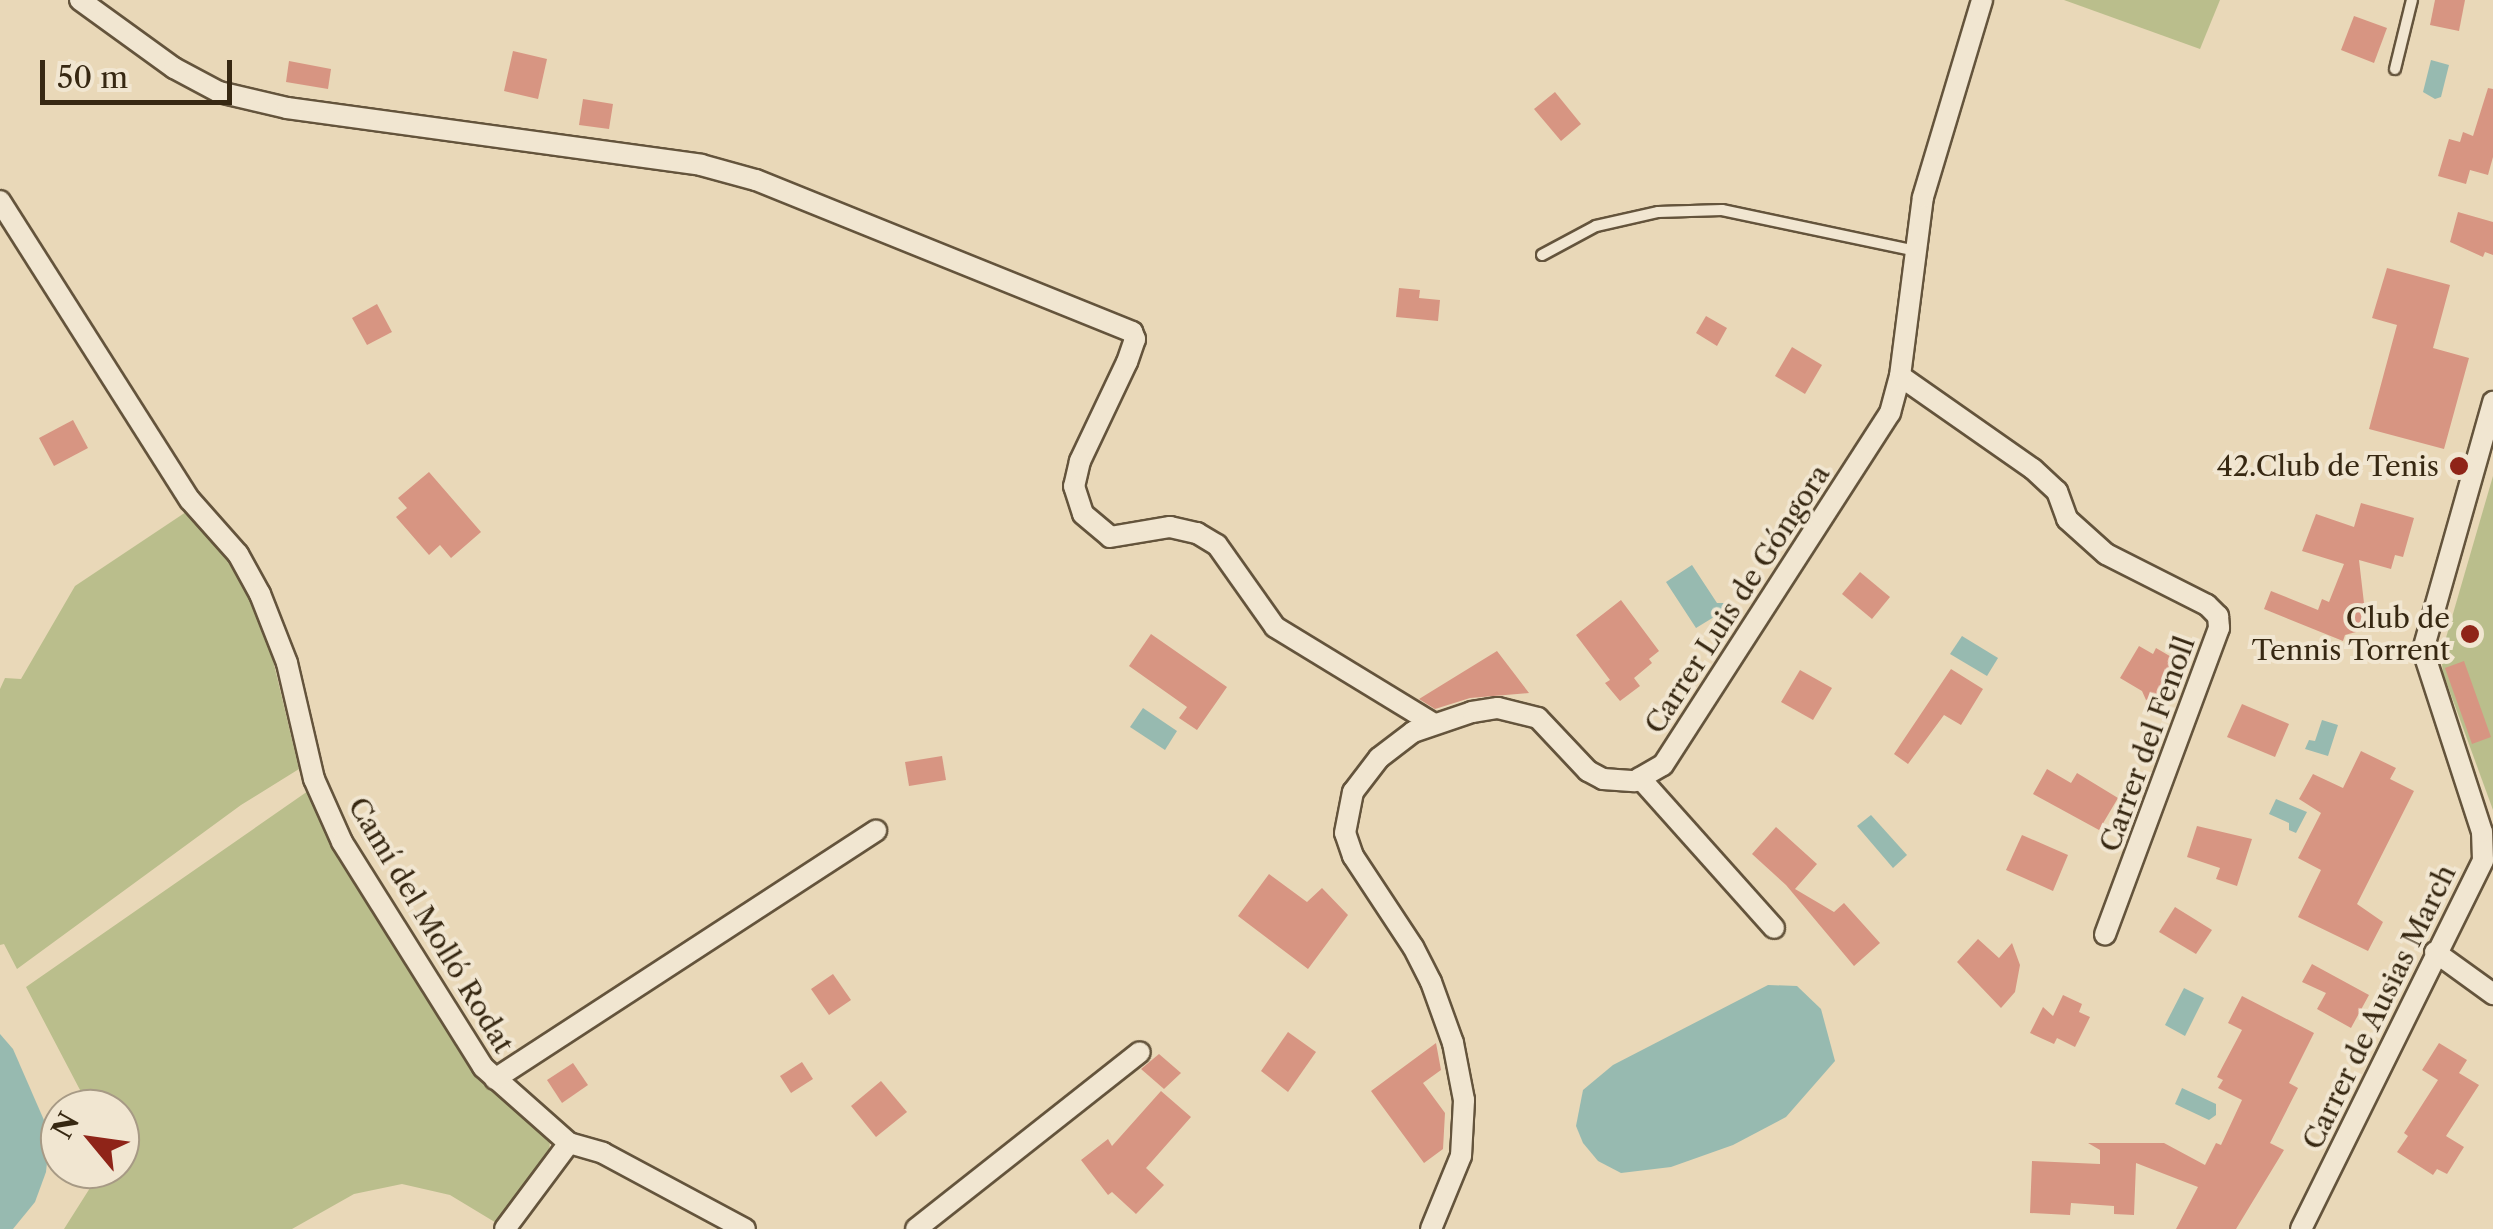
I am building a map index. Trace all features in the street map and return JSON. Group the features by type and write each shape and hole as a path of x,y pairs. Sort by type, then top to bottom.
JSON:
{"street":[{"path":"80,0 174,68 219,92 286,108 701,165 810,201 1132,332 1135,338 1127,362 1080,461 1074,486 1083,514 1110,536 1170,528 1197,532 1218,545 1275,627 1432,723"},
{"name":"Carrer Luis de Góngora","path":"1640,778 1663,765 1890,413 1900,376 1923,197 1982,0"},
{"name":"Camí del Molló Rodat","path":"0,202 190,500 238,554 260,594 287,663 314,779 342,842 494,1079 570,1143 602,1153 745,1229"},
{"name":"Carrer del Fenoll","path":"1900,376 2033,470 2057,491 2067,519 2106,554 2207,605 2218,616 2220,628 2105,934"},
{"name":"Carrer de Ausias March","path":"2301,1229 2482,860 2482,832 2423,650 2493,402"},
{"path":"1432,1229 1454,1182 1466,1124 1454,1043 1413,946 1353,856 1345,833 1353,792 1396,743 1432,723 1472,712 1518,710 1538,718 1588,770 1620,782 1640,778 1774,928"},
{"path":"494,1079 876,830"},
{"path":"2435,952 2493,994"},
{"path":"916,1229 1140,1052"},
{"path":"505,1229 570,1143"}],"lane":[{"path":"2395,69 2412,0"},
{"path":"1542,255 1596,226 1658,212 1722,210 1916,252"}],"green space":[{"path":"2064,0 2220,0 2200,49"},
{"name":"Club de Tennis Torrent","path":"2493,476 2493,810 2443,673 2441,655"},
{"path":"186,512 221,549 254,605 272,656 299,769 241,805 17,969 4,944 0,945 0,689 5,678 21,679 75,586"},
{"path":"308,791 339,852 470,1063 490,1087 550,1138 549,1160 498,1224 450,1195 402,1184 354,1194 292,1229 64,1229 89,1189 140,1189 140,1089 80,1089 26,987"}],"water":[{"path":"2431,60 2449,65 2441,97 2435,99 2423,92"},
{"path":"1692,565 1717,603 1727,603 1732,610 1727,620 1714,617 1696,628 1666,582"},
{"path":"1962,636 1998,658 1987,676 1950,654"},
{"path":"1143,708 1177,731 1165,750 1130,727"},
{"path":"2322,720 2338,725 2328,756 2305,749 2309,740 2315,741"},
{"path":"2276,799 2307,812 2296,833 2289,830 2289,823 2269,814"},
{"path":"1871,815 1907,855 1893,868 1857,826"},
{"path":"1768,985 1797,986 1821,1009 1835,1061 1786,1117 1733,1145 1671,1167 1621,1173 1598,1161 1583,1143 1576,1126 1583,1090 1613,1065"},
{"path":"2184,988 2204,998 2185,1036 2165,1025"},
{"path":"0,1034 13,1049 40,1111 40,1188 35,1202 13,1229 0,1229"},
{"path":"2182,1088 2216,1104 2216,1115 2209,1120 2175,1104"}],"building":[{"path":"2435,0 2465,0 2459,31 2430,25"},
{"path":"2354,16 2387,28 2374,63 2341,50"},
{"path":"513,51 547,59 538,99 504,91"},
{"path":"289,61 331,69 328,89 286,82"},
{"path":"2488,88 2493,89 2493,157 2488,175 2470,170 2466,184 2438,176 2449,139 2460,142 2463,132 2473,136"},
{"path":"1555,92 1581,124 1561,141 1534,109"},
{"path":"583,99 613,104 609,129 579,125"},
{"path":"2458,212 2493,222 2493,255 2485,252 2483,257 2450,242"},
{"path":"2387,268 2450,285 2433,348 2469,358 2444,449 2369,429 2397,325 2372,318"},
{"path":"1399,288 1420,290 1419,298 1440,300 1438,321 1396,317"},
{"path":"377,304 392,332 367,345 352,318"},
{"path":"1706,316 1727,328 1717,346 1696,333"},
{"path":"1792,347 1822,365 1805,394 1775,376"},
{"path":"73,420 88,448 54,466 39,438"},
{"path":"429,472 481,532 451,558 440,545 429,555 396,517 407,508 398,498"},
{"path":"2361,503 2414,518 2403,557 2395,555 2391,569 2359,560 2367,629 2345,635 2343,641 2264,609 2271,591 2318,610 2322,599 2329,602 2344,564 2302,551 2316,514 2354,527"},
{"path":"1860,572 1890,597 1872,619 1842,594"},
{"path":"1621,600 1659,651 1649,659 1652,663 1634,678 1640,686 1620,701 1605,683 1610,680 1576,635"},
{"path":"1151,634 1227,687 1197,730 1179,718 1187,707 1129,666"},
{"path":"2139,646 2153,654 2156,648 2180,662 2161,694 2146,700 2142,691 2120,678"},
{"path":"1497,651 1529,693 1470,698 1435,709 1419,699"},
{"path":"2464,661 2491,737 2472,744 2445,668"},
{"path":"1951,669 1983,689 1961,725 1944,715 1908,764 1894,754"},
{"path":"1800,670 1832,688 1813,720 1781,702"},
{"path":"2242,704 2289,724 2275,757 2227,737"},
{"path":"2361,751 2396,768 2390,779 2414,791 2357,904 2383,922 2368,951 2298,917 2321,870 2298,858 2321,813 2299,799 2313,774 2343,788"},
{"path":"942,756 946,780 909,786 905,762"},
{"path":"2047,769 2071,783 2077,773 2118,798 2099,830 2033,794"},
{"path":"2197,826 2252,839 2237,886 2216,879 2220,868 2187,857"},
{"path":"1776,827 1817,864 1795,889 1834,912 1844,903 1880,943 1854,966 1786,885 1752,854"},
{"path":"2022,835 2068,855 2053,891 2006,870"},
{"path":"1269,874 1307,902 1322,888 1348,915 1308,969 1238,916"},
{"path":"2175,907 2212,930 2196,954 2159,932"},
{"path":"1978,939 1999,958 2012,943 2020,965 2015,992 2001,1008 1957,962"},
{"path":"2312,964 2369,995 2351,1028 2317,1009 2326,993 2302,982"},
{"path":"833,974 851,1000 829,1015 811,989"},
{"path":"2063,995 2082,1004 2079,1012 2090,1017 2075,1047 2057,1038 2054,1044 2030,1033 2043,1007 2053,1016"},
{"path":"2242,996 2314,1033 2289,1083 2298,1088 2270,1143 2284,1150 2236,1229 2176,1229 2198,1187 2136,1163 2134,1215 2114,1214 2114,1206 2071,1203 2070,1215 2030,1213 2032,1161 2100,1164 2100,1150 2088,1143 2164,1143 2205,1165 2216,1143 2221,1145 2242,1100 2218,1088 2223,1080 2217,1077 2242,1030 2228,1023"},
{"path":"1288,1032 1316,1052 1288,1092 1261,1071"},
{"path":"1436,1043 1441,1070 1423,1083 1445,1113 1443,1149 1424,1163 1371,1091"},
{"path":"2439,1043 2467,1060 2459,1073 2479,1085 2446,1136 2464,1147 2447,1174 2437,1169 2433,1175 2397,1152 2408,1136 2404,1133 2438,1080 2422,1070"},
{"path":"1159,1054 1181,1073 1164,1089 1141,1069"},
{"path":"802,1062 813,1079 791,1093 780,1076"},
{"path":"573,1063 588,1085 562,1103 547,1080"},
{"path":"881,1081 907,1112 876,1137 851,1106"},
{"path":"1161,1091 1191,1117 1146,1168 1164,1185 1136,1214 1112,1192 1108,1195 1081,1160 1108,1139 1112,1146"}],"place":[{"name":"42.Club de Tenis","path":"2459,466"},
{"name":"Club de Tennis Torrent","path":"2470,634"}]}
